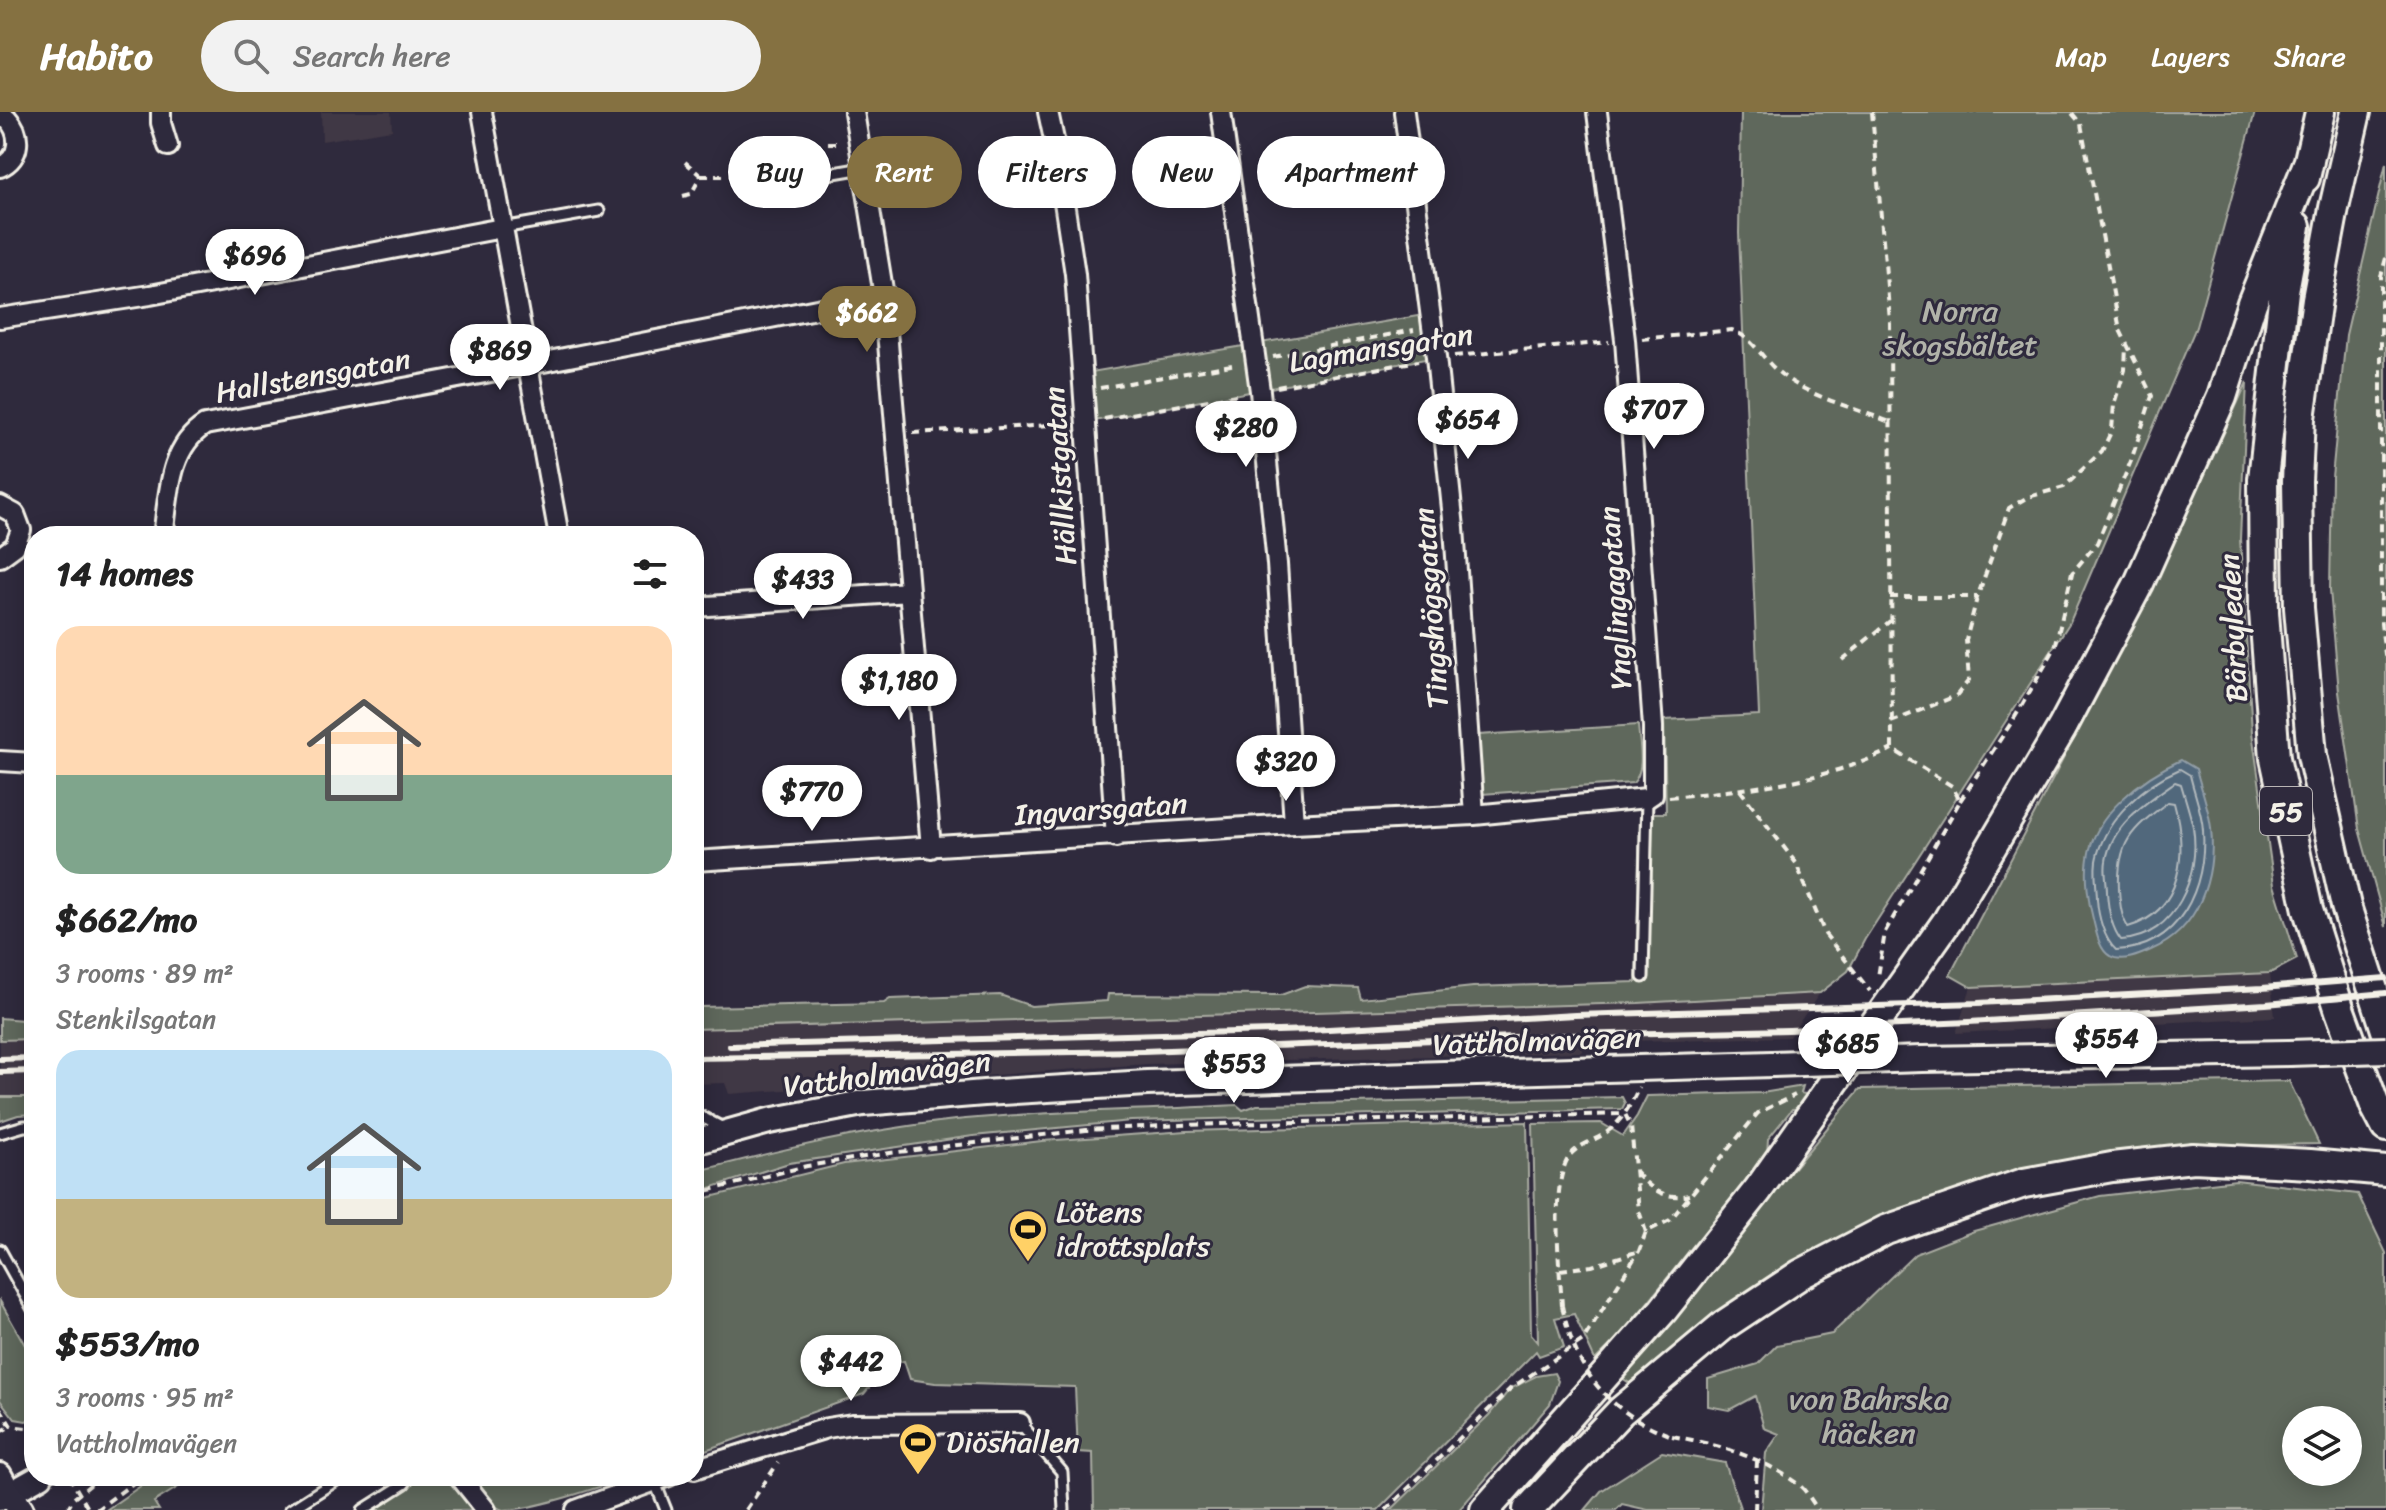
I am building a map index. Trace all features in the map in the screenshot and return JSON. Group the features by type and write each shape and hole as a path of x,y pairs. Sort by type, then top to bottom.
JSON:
{"main road":[{"name":"Bärbyleden","path":"2320,112 2284,291 2263,479 2264,612 2274,744 2308,910 2340,1011 2375,1106 2386,1127"},
{"name":"55","path":"2356,112 2317,299 2300,418 2297,481 2299,608 2312,755 2346,906 2386,1030"},
{"path":"1485,1510 1663,1310 1748,1202 1948,920 2062,728 2139,583 2222,397 2252,303 2309,161"},
{"name":"Vattholmavägen","path":"704,1139 769,1121 863,1103 1147,1083 1642,1078 1772,1064 2386,1050"},
{"path":"1528,1510 1621,1411 1724,1325 1801,1274 1886,1230 2024,1183 2112,1167 2193,1158 2386,1171"}],"street":[{"path":"161,112 168,146"},
{"path":"482,112 557,526"},
{"path":"854,112 858,136"},
{"name":"Hällkistgatan","path":"1048,112 1075,274 1116,837"},
{"path":"1221,112 1260,391 1277,564 1294,824"},
{"name":"Tingshögsgatan","path":"1404,112 1436,357 1454,528 1474,815"},
{"name":"Ynglingagatan","path":"1597,112 1625,340 1653,727 1650,796"},
{"path":"0,118 7,118 16,128 17,143 16,155 0,167"},
{"path":"870,208 884,296 931,848"},
{"path":"0,318 150,295 502,228"},
{"name":"Hallstensgatan","path":"165,526 176,458 192,433 205,425 884,296"},
{"path":"0,506 15,514 21,530 15,546 0,557"},
{"path":"704,606 909,592"},
{"path":"0,761 24,762"},
{"name":"Ingvarsgatan","path":"704,860 1474,815 1650,796"},
{"path":"704,1466 852,1424 1020,1423"},
{"path":"467,1486 486,1510"},
{"path":"576,1510 640,1486"}],"lane":[{"path":"502,228 599,211"},
{"name":"Ynglingagatan","path":"1643,977 1650,796"},
{"path":"704,1118 729,1132"},
{"path":"0,1133 24,1126"},
{"path":"0,1250 24,1293"},
{"path":"1020,1423 1062,1472 1064,1510"},
{"path":"290,1510 327,1486"},
{"path":"363,1510 401,1486"},
{"path":"663,1486 666,1510"}],"path":[{"path":"1872,112 1890,321 1892,749"},
{"path":"1740,790 1796,863 1825,934 1874,997 1885,932 1960,801 2015,717 2055,648 2072,573 2097,543 2131,461 2152,396 2120,330 2081,124 2071,112"},
{"path":"685,162 701,176 728,176"},
{"path":"683,196 691,194 701,176"},
{"path":"2386,258 2381,276 2380,455 2381,624 2386,662"},
{"name":"Lagmansgatan","path":"895,434 1084,423 1436,357 1732,330 1745,335 1780,374 1801,387 1890,422"},
{"path":"1890,722 1956,696 1969,680 1966,640 2009,508 2028,497 2064,487 2102,451 2112,430 2114,404 2125,370 2126,343"},
{"path":"1890,597 1978,597"},
{"path":"1842,660 1890,621"},
{"path":"1892,749 1952,786 1960,801"},
{"path":"1650,796 1740,790 1857,763 1892,749"},
{"path":"1626,1088 1642,1078"},
{"path":"1642,1078 1625,1114 1608,1131 1571,1154 1558,1188 1562,1306 1576,1355 1598,1387 1626,1414 1672,1436 1712,1444 1757,1461 1801,1486 1818,1510"},
{"path":"1646,1232 1670,1220 1758,1113 1805,1091"},
{"path":"1386,1510 1510,1389 1583,1340 1639,1251 1646,1232 1639,1211 1631,1126 1625,1114"},
{"path":"704,1192 807,1166 1086,1130 1625,1114"},
{"path":"1636,1172 1647,1185 1663,1194 1675,1198 1692,1194"},
{"path":"1560,1270 1602,1264 1639,1251"},
{"path":"0,1408 14,1427"},
{"path":"0,1432 14,1427 24,1428"},
{"path":"746,1510 782,1458 801,1437"},
{"path":"1755,1510 1757,1461"},
{"path":"75,1486 89,1510"},
{"path":"67,1510 88,1486"},
{"path":"96,1510 129,1486"}],"shaded area":[{"path":"321,112 391,112 392,130 322,141"},
{"path":"2270,973 2275,1017 1956,1033 1971,987"},
{"path":"1820,993 1789,1037 1592,1042 1581,1052 1148,1064 729,1094 725,1083 704,1084 704,1029 1638,1003"},
{"path":"24,1039 24,1097 0,1097 0,1040"}],"green space":[{"name":"Norra skogsbältet","path":"1741,112 2255,112 2196,327 2070,622 1865,939 1848,971 1820,993 1638,1003 704,1029 704,1007 884,1003 890,999 1000,995 1031,1006 1107,1001 1108,994 1281,995 1305,986 1358,988 1361,999 1473,987 1636,982 1640,813 1666,813 1664,720 1759,715 1739,233"},
{"path":"2386,163 2386,927 2359,829 2339,692 2330,590 2332,477 2346,335"},
{"path":"1430,314 1436,357 1094,421 1091,372"},
{"path":"2247,382 2240,539 2252,732 2274,885 2297,959 2270,973 1971,987 1950,975 2141,607"},
{"path":"1638,725 1641,764 1633,783 1482,794 1478,735"},
{"path":"0,1018 24,1020 24,1039 0,1040"},
{"path":"2289,1081 2319,1144 2214,1146 2078,1158 1911,1205 1808,1256 1634,1386 1619,1376 1860,1089"},
{"path":"1803,1086 1801,1093 1813,1096 1804,1108 1792,1109 1768,1139 1767,1154 1623,1333 1595,1360 1574,1314 1555,1318 1564,1347 1539,1356 1536,1351 1378,1510 1094,1510 1093,1453 1078,1452 1075,1387 935,1383 910,1379 904,1361 889,1364 864,1394 704,1450 704,1199 844,1164 1042,1141 1187,1131 1527,1122 1531,1334 1538,1342 1533,1124 1601,1123 1623,1136 1647,1096 1762,1093"},
{"path":"0,1097 24,1097 24,1115 0,1121"},
{"path":"1622,1097 1625,1103 1622,1109 1131,1121 973,1136 789,1163 704,1190 704,1169 871,1132 938,1122 1023,1115 1237,1105 1243,1110 1257,1105"},
{"name":"von Bahrska häcken","path":"2236,1180 2358,1194 2386,1253 2386,1510 1761,1510 1766,1453 1779,1434 1764,1428 1755,1396 1729,1410 1708,1406 1708,1379 1758,1364 1777,1345 1832,1334 1915,1254 1974,1231 2100,1196"},
{"path":"0,1301 24,1343 24,1421 15,1419 0,1400"},
{"path":"1554,1373 1558,1381 1550,1404 1459,1510 1391,1510 1489,1415 1510,1389 1536,1376"},
{"path":"1662,1452 1725,1463 1740,1508 1648,1510 1622,1504 1616,1510 1585,1510 1601,1491"},
{"path":"141,1486 180,1486 154,1502 159,1510 106,1510"},
{"path":"406,1486 453,1486 474,1510 370,1510"},
{"path":"474,1486 602,1486 516,1509 503,1510 487,1500"}],"water":[{"path":"2181,760 2196,769 2209,813 2212,846 2207,883 2192,916 2168,941 2136,956 2115,958 2106,953 2101,945 2090,904 2087,873 2092,842 2110,812 2122,799 2151,776"}],"railway":[{"path":"730,1046 1311,1030 1575,1015 1978,1003 2386,978"},
{"path":"704,1058 1143,1051 1789,1030 2266,1004 2386,993"},
{"path":"0,1059 24,1058"},
{"path":"0,1072 24,1071"}],"place":[{"name":"Lötens idrottsplats","path":"1028,1263"},
{"name":"Diöshallen","path":"918,1476"}]}
